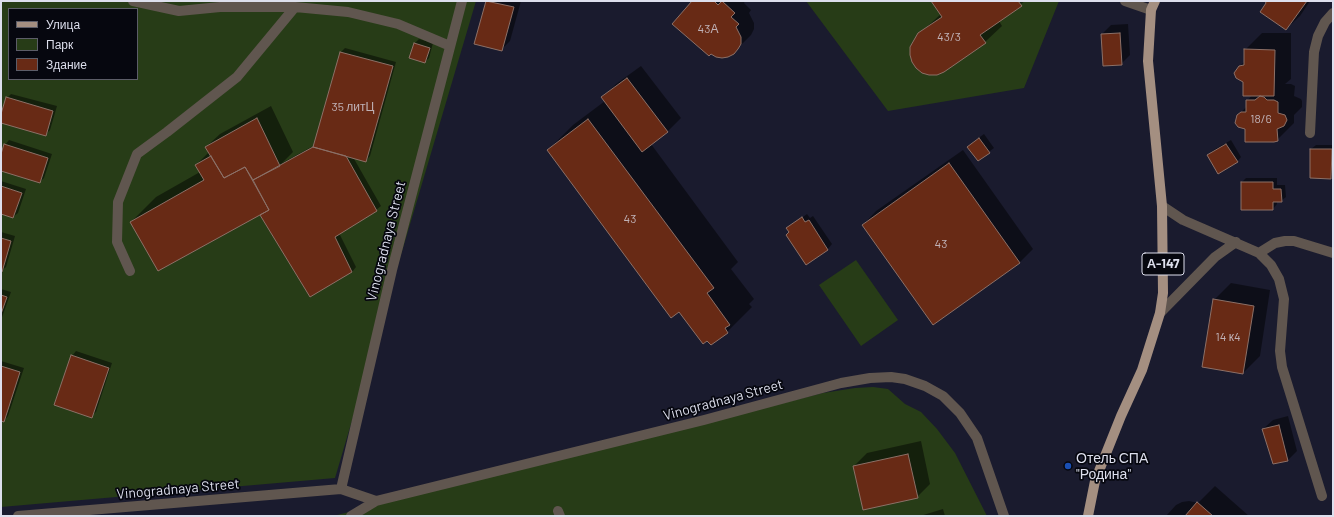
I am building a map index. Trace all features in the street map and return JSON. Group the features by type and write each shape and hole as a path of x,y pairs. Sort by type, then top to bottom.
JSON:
{"main road":[{"name":"А-147","path":"1088,516 1095,482 1121,416 1142,370 1160,313 1163,293 1162,206 1148,62 1153,6"}],"street":[{"path":"133,1 178,11 220,7 295,7 348,12 398,24 450,46"},
{"name":"Vinogradnaya Street","path":"341,490 392,270 462,1"},
{"path":"1125,1 1153,6"},
{"path":"130,271 117,242 118,202 137,154 237,77 295,7"},
{"path":"1310,133 1314,52 1318,36 1325,22 1333,13"},
{"path":"1162,206 1184,220 1259,253 1270,265 1278,279 1284,299 1280,351 1282,367 1322,496"},
{"path":"1259,253 1275,243 1285,240 1294,241 1333,253"},
{"path":"1160,313 1215,257 1236,242"},
{"name":"Vinogradnaya Street","path":"351,516 376,501 704,420 841,383 870,378 891,377 905,379 925,386 943,396 960,413 977,438 1004,516"},
{"name":"Vinogradnaya Street","path":"18,516 341,490 376,501"}],"green space":[{"path":"1,1 476,1 335,478 1,507"},
{"path":"806,1 1059,1 1024,88 888,111"},
{"path":"856,260 898,320 861,346 819,285"},
{"path":"873,387 888,389 905,404 921,412 937,429 955,453 987,516 333,516 823,393"}],"building":[{"path":"486,1 514,7 502,51 474,44"},
{"path":"692,1 714,1 718,5 722,1 735,13 731,17 739,24 736,27 741,37 741,44 734,54 722,58 711,54 709,56 672,24"},
{"path":"931,1 1018,1 1022,6 980,35 986,43 944,72 937,75 929,75 922,73 916,68 910,55 910,47 918,33 942,17"},
{"path":"1265,1 1307,1 1286,30 1260,12 1266,3"},
{"path":"1120,33 1122,65 1103,66 1101,34"},
{"path":"414,43 430,48 425,63 409,58"},
{"path":"1244,49 1275,50 1274,96 1243,96 1243,82 1236,78 1234,73 1239,66 1244,65"},
{"path":"340,52 393,66 366,162 313,147"},
{"path":"627,78 668,132 642,152 601,97"},
{"path":"1260,96 1267,100 1274,100 1278,102 1278,113 1285,115 1287,120 1284,126 1277,129 1278,141 1245,142 1245,129 1238,127 1235,123 1237,115 1241,112 1246,112 1246,100 1255,100"},
{"path":"6,97 53,111 46,136 1,123 1,114"},
{"path":"257,118 280,166 253,180 245,167 224,178 205,147"},
{"path":"588,119 714,288 707,293 730,325 725,328 728,333 711,345 707,341 703,344 679,312 671,318 547,150"},
{"path":"979,138 990,153 978,161 967,147"},
{"path":"4,144 48,158 40,183 1,171 1,154"},
{"path":"1226,144 1238,162 1218,174 1207,155"},
{"path":"313,147 346,156 377,211 335,237 352,272 310,297 260,215 269,210 253,180"},
{"path":"1310,149 1332,149 1331,179 1310,178"},
{"path":"211,156 224,178 245,167 269,210 158,271 130,222 204,180 195,165"},
{"path":"949,163 1020,263 933,325 862,225"},
{"path":"1241,182 1273,182 1273,189 1281,189 1282,202 1273,202 1273,210 1241,210"},
{"path":"1,186 22,193 13,218 1,214"},
{"path":"802,217 805,222 809,220 828,250 806,265 786,235 789,232 786,228"},
{"path":"1,238 11,241 2,272 1,272"},
{"path":"1,295 7,297 1,314"},
{"path":"1213,299 1254,306 1243,374 1202,367"},
{"path":"71,355 109,368 92,418 54,405"},
{"path":"1,366 20,372 4,422 1,421"},
{"path":"1279,425 1288,461 1273,464 1262,429"},
{"path":"908,454 918,498 863,510 853,466"},
{"path":"1197,502 1213,516 1185,516"}],"place":[{"name":"Отель СПА \"Родина\"","path":"1068,466"}]}
